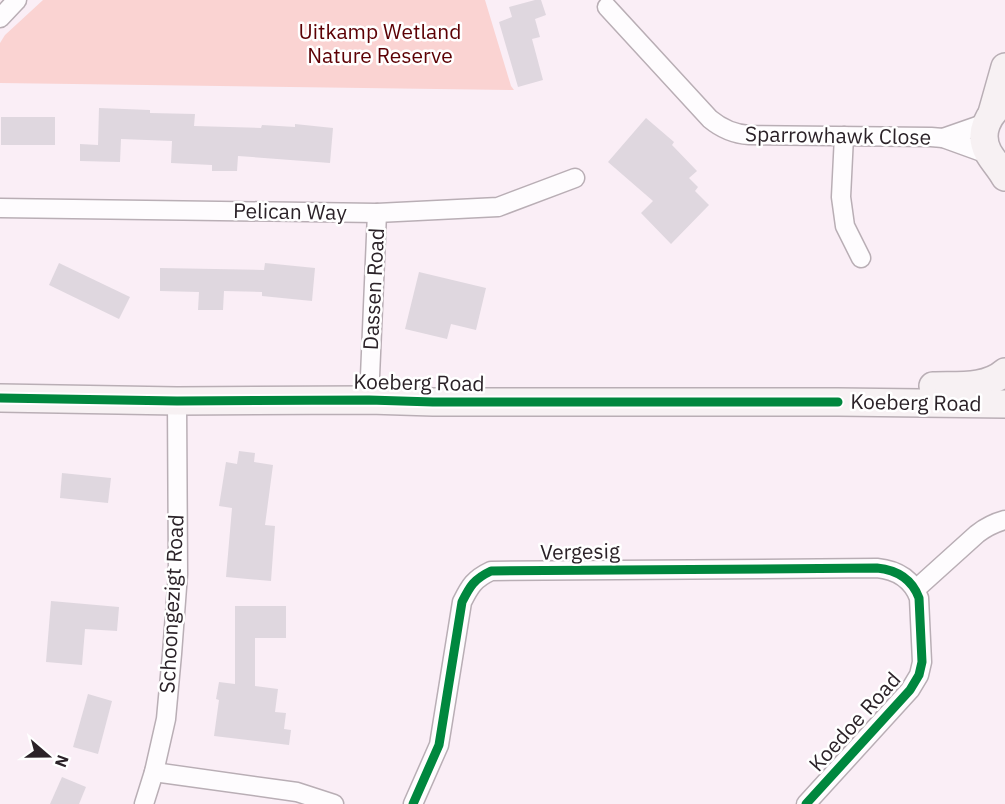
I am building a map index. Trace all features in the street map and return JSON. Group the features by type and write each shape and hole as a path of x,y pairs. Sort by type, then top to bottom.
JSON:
{"main road":[{"path":"1000,166 984,139 994,112 1005,67"},
{"path":"838,402 849,390 858,388 978,385 998,378 1005,372"},
{"name":"Koeberg Road","path":"0,398 177,401 1005,404"}],"street":[{"path":"0,18 17,0"},
{"name":"Sparrowhawk Close","path":"607,7 710,119 724,129 741,135 943,138 1000,166"},
{"name":"Sparrowhawk Close","path":"943,138 994,112"},
{"path":"844,136 841,197 845,226 861,258"},
{"name":"Pelican Way","path":"0,208 378,213 498,207 575,178"},
{"name":"Dassen Road","path":"369,400 378,213"},
{"name":"Schoongezigt Road","path":"144,804 166,719 177,574 177,401"},
{"path":"916,589 977,534 994,523 1005,520"},
{"name":"Vergesig","path":"413,804 439,745 462,603 470,586 480,576 491,571 885,568 909,580 916,589"},
{"name":"Koedoe Road","path":"806,804 910,690 919,675 922,662 921,607 916,589"},
{"path":"154,772 297,792 334,804"}],"green space":[{"name":"Uitkamp Wetland Nature Reserve","path":"43,0 485,0 514,90 0,83 0,43 5,35"}],"building":[{"path":"541,0 546,15 535,19 540,37 532,39 543,80 518,87 499,22 512,17 509,7"},
{"path":"99,108 150,110 150,113 195,114 194,126 261,128 262,125 295,127 295,124 333,128 330,163 238,156 237,171 212,171 212,165 171,163 172,141 121,139 120,162 80,161 80,144 98,145"},
{"path":"1,117 55,117 55,145 1,145"},
{"path":"646,118 674,142 672,145 697,171 689,178 698,187 695,191 709,205 671,244 641,213 653,201 608,162"},
{"path":"59,263 130,297 119,319 49,285"},
{"path":"265,263 315,268 312,301 262,296 262,292 224,291 223,310 198,310 199,292 160,291 160,268 264,270"},
{"path":"419,272 486,288 476,330 451,324 447,339 405,329"},
{"path":"239,451 255,453 254,462 273,465 265,525 275,526 271,581 226,577 232,508 219,506 226,462 237,464"},
{"path":"62,473 111,478 108,503 60,498"},
{"path":"51,601 119,607 117,631 85,629 82,665 46,662"},
{"path":"235,606 286,606 286,638 255,638 255,686 278,689 275,712 286,713 284,729 291,730 289,745 214,736 219,682 235,684"},
{"path":"88,694 112,701 98,754 73,747"},
{"path":"62,777 86,787 79,804 50,804"}],"cycle path":[{"path":"0,398 177,401 838,402"},
{"path":"413,804 439,745 462,602 473,583 491,571 877,568 897,573 908,581 919,598 922,662 919,675 910,690 806,804"}]}
